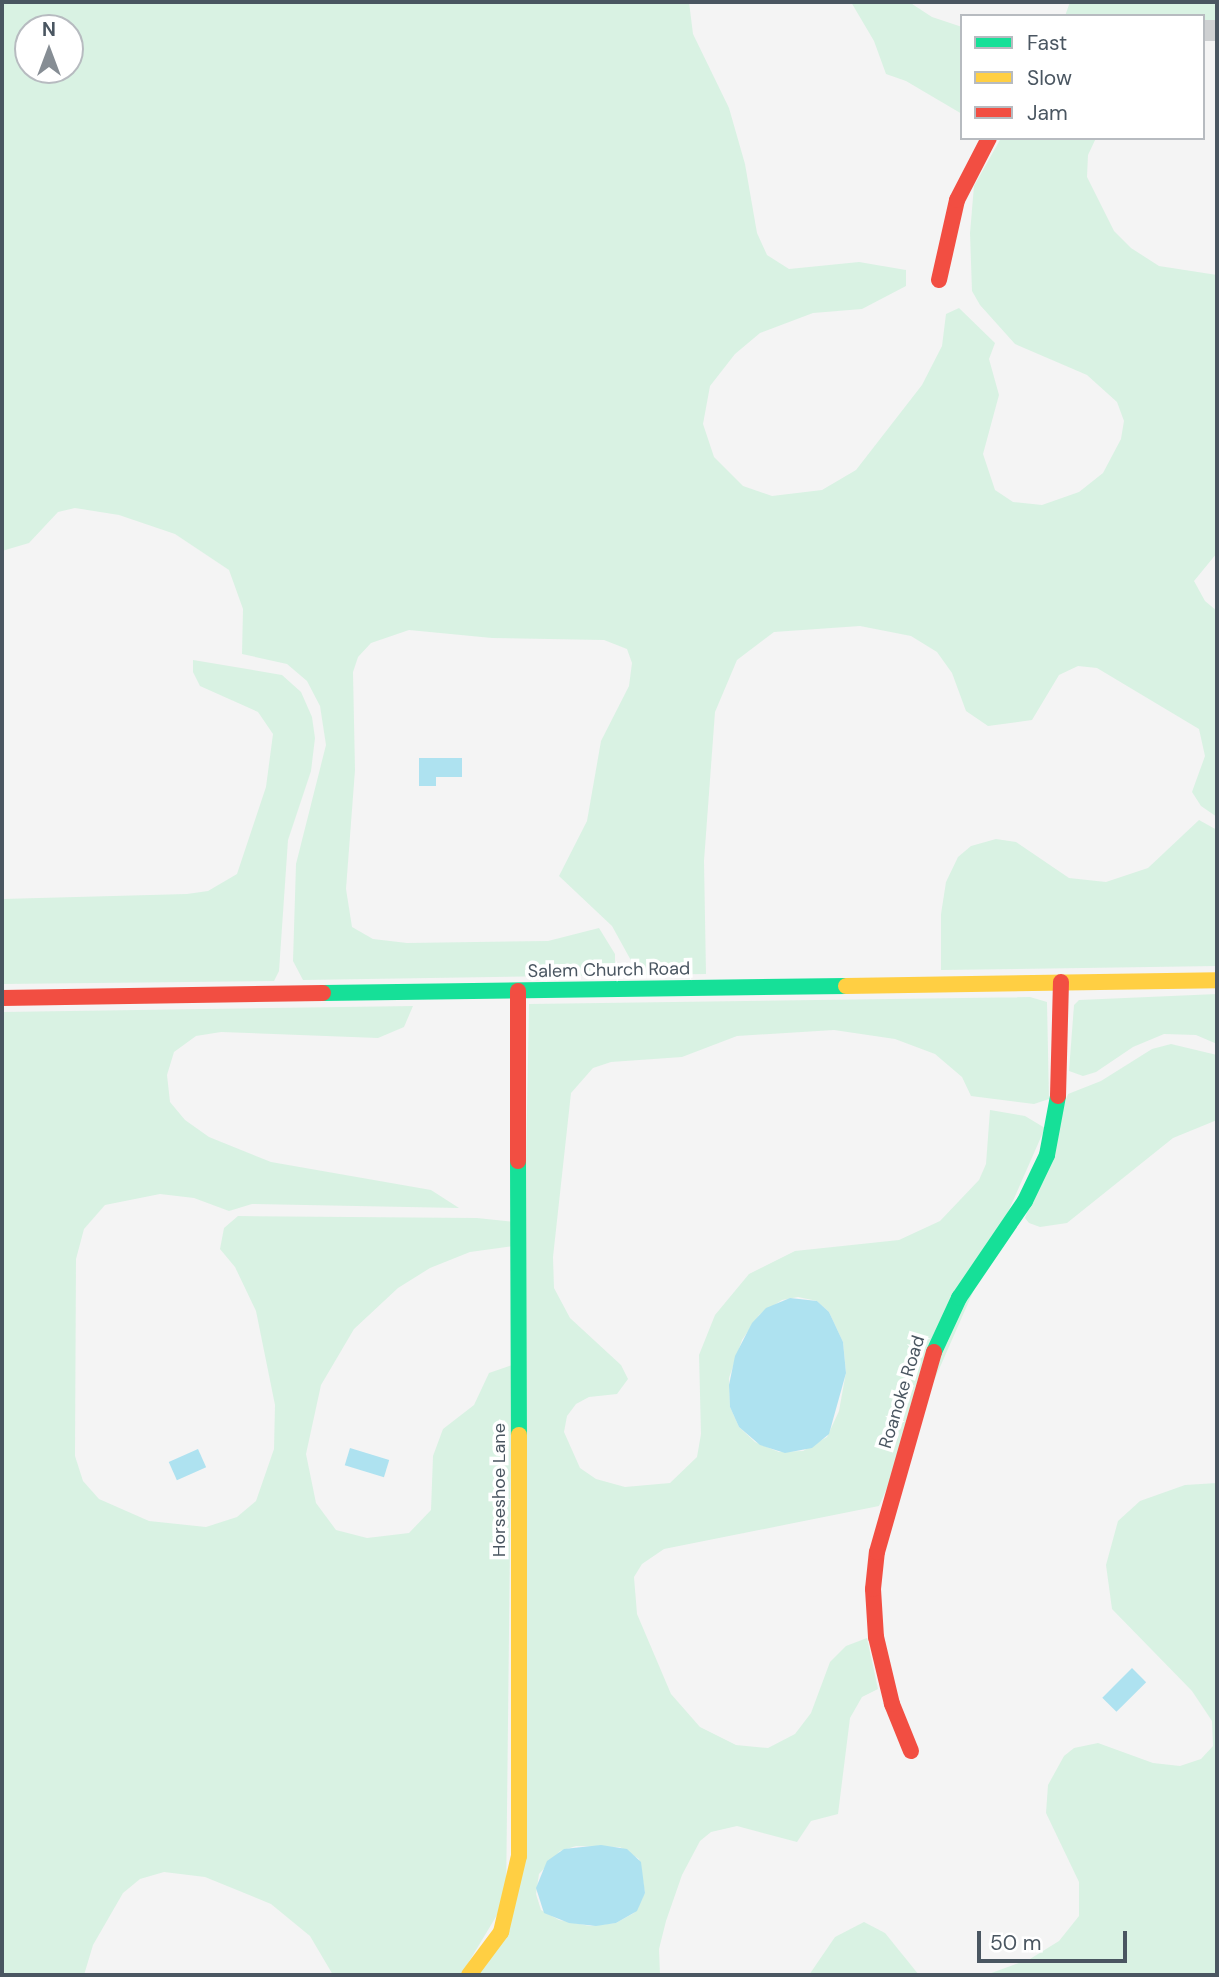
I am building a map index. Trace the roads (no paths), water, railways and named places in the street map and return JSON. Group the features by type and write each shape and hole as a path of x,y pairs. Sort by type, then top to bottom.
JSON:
{"street":[{"path":"939,280 957,200 988,140"},
{"name":"Salem Church Road","path":"2,998 1217,980"},
{"name":"Roanoke Road","path":"911,1751 892,1704 876,1637 873,1589 877,1552 937,1342 959,1298 1025,1201 1047,1155 1058,1100 1061,982"},
{"name":"Horseshoe Lane","path":"469,1975 498,1939 514,1894 519,1856 518,991"}],"water":[{"path":"419,758 462,758 462,777 436,777 436,786 419,786"},
{"path":"790,1298 817,1301 829,1312 843,1342 846,1373 829,1434 812,1448 785,1453 760,1445 739,1427 730,1407 729,1385 735,1356 752,1323 766,1308"},
{"path":"350,1448 389,1460 384,1477 345,1465"},
{"path":"198,1449 206,1467 177,1480 169,1462"},
{"path":"1132,1668 1146,1682 1116,1712 1102,1698"},
{"path":"601,1845 627,1849 641,1862 645,1893 637,1911 616,1923 596,1926 569,1923 544,1913 536,1888 547,1861 564,1849"}]}
